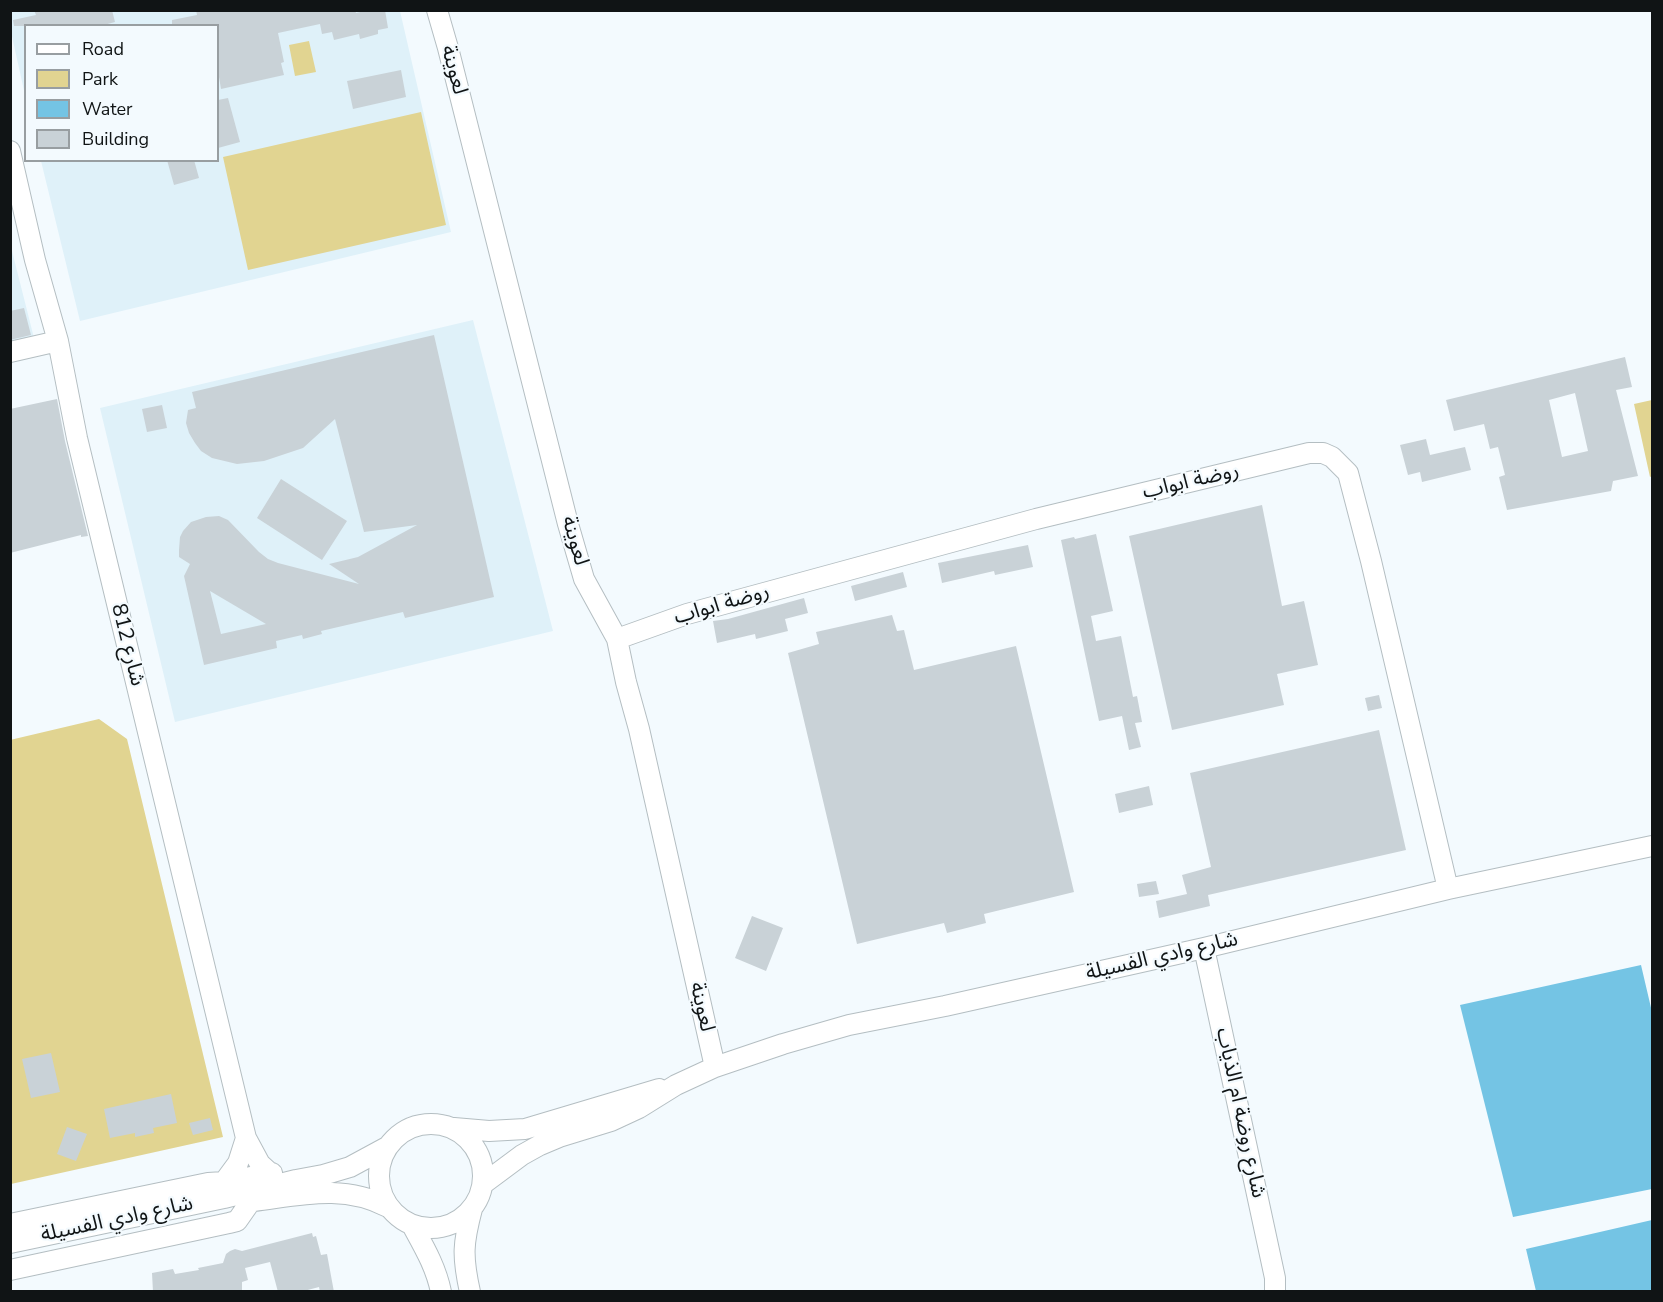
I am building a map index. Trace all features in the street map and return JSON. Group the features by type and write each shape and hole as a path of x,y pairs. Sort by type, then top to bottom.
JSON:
{"street":[{"name":"لعوينة","path":"437,10 584,579 617,639 715,1067"},
{"name":"شارع 812","path":"10,151 35,260 58,340 76,438 246,1138 260,1164 271,1174"},
{"path":"10,352 58,340"},
{"name":"روضة ابواب","path":"617,639 687,614 1036,519 1309,453 1323,453 1332,457 1348,473 1448,889"},
{"name":"شارع وادي الفسيلة","path":"483,1184 522,1155 540,1145 639,1108 676,1085 715,1067 783,1044 849,1025 1204,948 1448,889 1653,846"},
{"name":"شارع روضة ام الذياب","path":"1204,948 1278,1287"},
{"name":"شارع وادي الفسيلة","path":"453,1127 489,1131 525,1129 642,1092 676,1085"},
{"path":"470,1292 464,1250 472,1209 483,1184 483,1167 477,1150 467,1137 453,1127 438,1123 410,1127 387,1147 378,1177 381,1193 388,1207 399,1218 412,1225 428,1228 445,1227 459,1220 472,1209"},
{"path":"224,1190 238,1163 246,1138"},
{"name":"شارع وادي الفسيلة","path":"10,1243 224,1190 307,1179 350,1167 387,1147"},
{"path":"10,1224 208,1183 224,1190 271,1174 286,1172 307,1179"},
{"name":"شارع وادي الفسيلة","path":"224,1190 251,1201 339,1192 364,1197 388,1207"},
{"path":"10,1270 237,1221 251,1201"},
{"path":"412,1225 432,1262 439,1279 441,1292"}],"shaded area":[{"path":"10,11 400,11 451,232 80,321 41,162 219,162 219,24 24,24 24,90 11,32"},
{"path":"10,243 34,338 10,343"},
{"path":"473,320 553,631 175,722 100,408"}],"green space":[{"path":"309,41 316,72 295,76 289,45"},
{"path":"421,112 446,225 248,270 223,157"},
{"path":"1652,400 1652,476 1650,477 1634,404"},
{"path":"99,719 127,739 223,1137 11,1184 10,740"}],"water":[{"path":"1641,965 1652,1012 1652,1189 1513,1217 1460,1005"},
{"path":"1652,1220 1652,1291 1536,1291 1526,1249"}],"building":[{"path":"34,10 112,10 115,22 14,26 13,20 36,15"},
{"path":"196,10 355,10 356,13 385,10 388,28 378,30 378,34 360,39 359,34 334,40 332,32 322,34 320,24 278,33 284,62 281,63 284,75 221,89 219,24 172,24 172,20 197,15"},
{"path":"401,70 406,97 353,109 347,81"},
{"path":"228,98 240,142 219,148 219,100"},
{"path":"168,162 195,162 199,178 174,185"},
{"path":"24,308 31,335 10,340 10,311"},
{"path":"434,335 494,597 405,618 403,612 321,631 322,634 303,639 302,635 276,641 277,648 204,665 184,576 190,564 179,557 180,537 191,522 219,516 228,520 268,559 359,584 329,564 358,557 417,525 364,532 335,419 303,448 264,461 237,464 212,458 201,451 195,443 186,423 188,410 196,408 192,392","holes":["210,591 266,624 221,634"]},
{"path":"1625,357 1632,387 1616,390 1638,476 1613,481 1611,491 1507,510 1499,477 1505,475 1498,447 1490,449 1484,424 1454,431 1446,400","holes":["1575,393 1588,451 1562,457 1549,400"]},
{"path":"57,399 88,536 81,537 81,535 10,553 10,409"},
{"path":"162,405 167,428 147,432 142,409"},
{"path":"1426,439 1430,455 1465,447 1471,470 1422,482 1420,472 1408,475 1400,445"},
{"path":"281,479 347,521 322,560 257,518"},
{"path":"1262,505 1282,606 1304,601 1318,665 1277,674 1284,705 1172,730 1129,536"},
{"path":"1096,534 1113,611 1091,616 1096,641 1121,636 1133,697 1137,696 1142,722 1135,723 1141,747 1129,750 1122,716 1099,721 1061,540"},
{"path":"1028,545 1033,567 995,575 994,571 942,583 938,563"},
{"path":"903,572 907,587 855,601 851,586"},
{"path":"804,598 808,613 785,619 788,631 756,639 755,634 717,643 713,621"},
{"path":"892,615 897,631 904,630 914,670 1016,646 1074,892 984,914 986,923 947,933 944,923 857,944 788,653 819,644 816,632"},
{"path":"1379,695 1382,708 1368,711 1365,698"},
{"path":"1379,730 1406,850 1208,895 1210,906 1159,918 1156,901 1187,894 1182,875 1211,867 1190,773"},
{"path":"1149,786 1153,805 1119,813 1115,794"},
{"path":"1156,881 1159,894 1139,897 1137,884"},
{"path":"752,916 783,928 766,971 735,958"},
{"path":"51,1053 60,1092 31,1098 22,1059"},
{"path":"171,1094 177,1123 153,1128 154,1133 135,1137 135,1133 110,1138 104,1109"},
{"path":"210,1118 213,1130 193,1135 189,1123"},
{"path":"67,1127 87,1134 76,1161 57,1154"},
{"path":"312,1233 313,1237 316,1236 321,1255 327,1254 334,1292 320,1292 319,1287 300,1292 278,1292 270,1262 245,1268 248,1280 242,1282 242,1292 153,1292 152,1273 173,1269 175,1274 199,1270 198,1268 223,1263 226,1254 235,1249 242,1251"}]}
